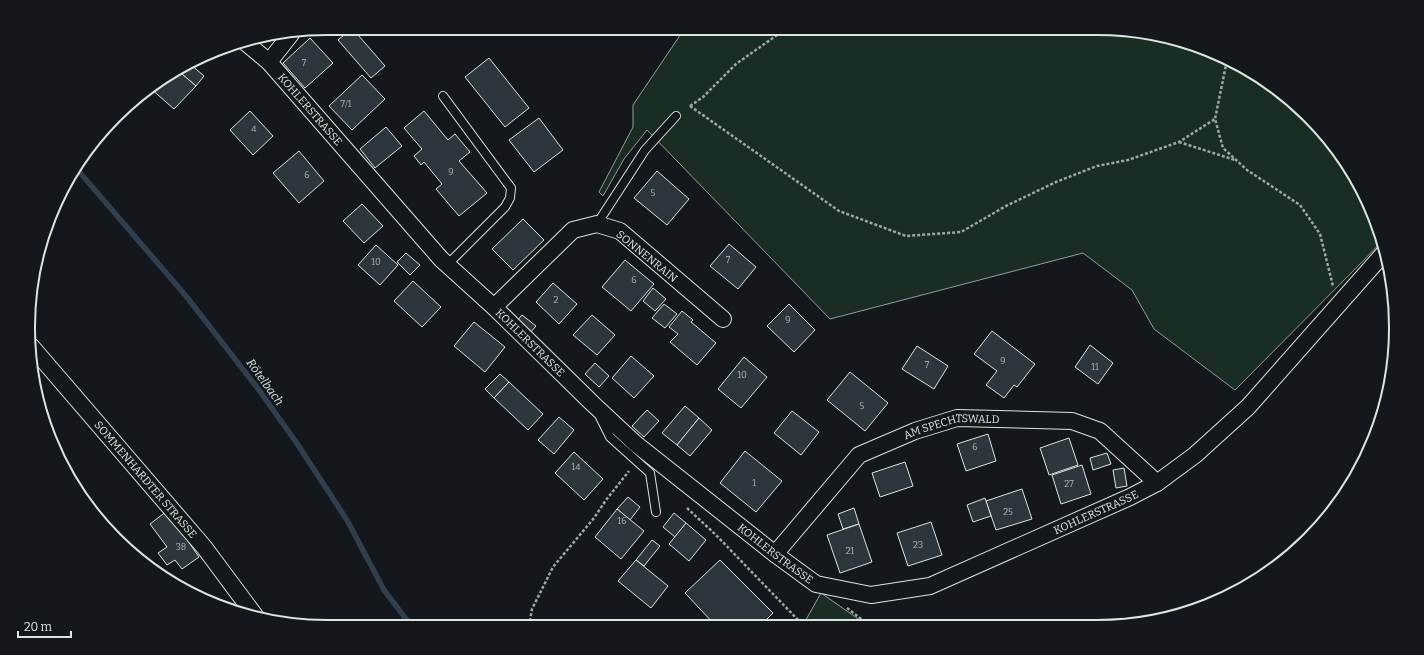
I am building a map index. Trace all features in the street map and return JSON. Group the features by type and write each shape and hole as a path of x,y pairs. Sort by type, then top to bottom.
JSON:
{"street":[{"path":"269,62 288,38"},
{"name":"KOHLERSTRASSE","path":"250,46 269,62 447,265 494,307 636,444 775,554 816,584 864,594 871,595 930,586 1130,497 1157,483 1194,455 1248,407 1380,257"},
{"name":"SONNENRAIN","path":"494,307 573,230 597,224 620,230 723,319"},
{"name":"SOMMENHARDTER STRASSE","path":"37,353 204,548 250,609"},
{"name":"AM SPECHTSWALD","path":"775,554 859,455 915,431 957,418 1072,421 1100,431 1157,483"}],"lane":[{"path":"443,96 510,188 510,198 505,207 447,265"},
{"path":"597,224 645,150 676,116"},
{"path":"593,404 610,437 650,473 656,512"}],"path":[{"path":"676,116 703,97 736,64 776,35"},
{"path":"1226,65 1215,119 1223,148 1247,170 1300,205 1320,234 1336,306"},
{"path":"690,106 839,211 906,236 961,232 1006,206 1049,185 1097,166 1128,160 1180,142 1215,119"},
{"path":"1180,142 1238,161"},
{"path":"530,620 532,609 553,567 594,518 606,500 637,462"},
{"path":"683,504 716,535 797,620"}],"green space":[{"path":"680,35 1096,35 1154,41 1191,51 1226,65 1243,74 1275,95 1303,121 1329,149 1340,165 1359,198 1377,246 1235,390 1154,329 1132,290 1083,253 830,319 647,130 624,159 603,196 599,192 633,127 633,105"},
{"path":"821,593 860,620 806,620"}],"building":[{"path":"344,35 358,35 385,66 371,78 338,40"},
{"path":"310,38 333,63 305,88 283,63"},
{"path":"489,58 529,108 505,127 465,77"},
{"path":"194,67 204,76 196,86 182,74"},
{"path":"182,74 196,86 174,109 154,92"},
{"path":"362,75 385,99 352,130 329,106"},
{"path":"250,111 273,136 253,155 230,130"},
{"path":"424,111 448,140 455,134 470,152 459,161 487,193 459,216 436,189 442,184 424,162 421,165 414,156 422,149 404,128"},
{"path":"539,118 563,150 534,172 509,140"},
{"path":"386,127 402,146 375,168 360,149"},
{"path":"299,151 324,181 299,203 273,173"},
{"path":"657,171 689,199 667,225 634,198"},
{"path":"362,204 383,226 364,243 343,221"},
{"path":"523,219 544,240 513,270 492,249"},
{"path":"729,244 756,267 738,289 710,266"},
{"path":"376,245 398,265 380,285 358,265"},
{"path":"406,253 420,265 410,275 397,262"},
{"path":"625,260 654,284 631,311 602,287"},
{"path":"413,281 441,307 422,327 394,301"},
{"path":"553,283 577,304 559,324 536,302"},
{"path":"653,288 666,299 655,311 643,301"},
{"path":"664,304 677,314 665,328 652,318"},
{"path":"789,304 815,330 794,352 767,326"},
{"path":"682,311 693,320 691,322 716,343 697,365 670,342 678,334 669,327"},
{"path":"522,315 536,326 529,334 515,323"},
{"path":"592,315 615,335 597,355 573,335"},
{"path":"474,322 505,347 485,372 454,346"},
{"path":"992,331 1035,364 1017,387 1014,385 1004,398 986,385 997,371 974,354"},
{"path":"1090,345 1113,363 1098,384 1075,367"},
{"path":"917,346 948,366 934,389 902,369"},
{"path":"631,356 654,376 634,398 612,378"},
{"path":"744,357 767,377 741,408 718,389"},
{"path":"595,363 609,376 599,387 585,374"},
{"path":"850,372 888,403 865,431 827,400"},
{"path":"500,374 509,382 494,398 485,389"},
{"path":"509,382 543,414 528,430 494,398"},
{"path":"685,406 699,418 677,445 662,433"},
{"path":"647,410 659,421 644,437 632,426"},
{"path":"792,411 819,432 801,455 774,433"},
{"path":"559,417 574,430 554,454 538,440"},
{"path":"699,418 712,430 690,456 677,445"},
{"path":"988,434 996,461 966,471 957,444"},
{"path":"1069,438 1078,465 1049,475 1040,448"},
{"path":"745,451 782,481 756,512 720,483"},
{"path":"574,452 603,479 584,500 555,473"},
{"path":"1107,453 1111,464 1093,470 1090,458"},
{"path":"905,462 913,486 880,497 872,473"},
{"path":"1082,465 1091,494 1061,504 1052,475"},
{"path":"1124,468 1127,486 1116,488 1113,470"},
{"path":"1022,489 1032,519 996,530 986,501"},
{"path":"628,497 640,507 630,520 617,509"},
{"path":"985,498 991,516 973,522 967,505"},
{"path":"854,508 859,524 843,529 838,514"},
{"path":"617,509 644,531 621,559 595,537"},
{"path":"167,511 199,557 182,569 175,560 167,565 158,553 167,547 150,524"},
{"path":"674,513 686,523 675,537 663,527"},
{"path":"931,522 942,555 908,566 897,533"},
{"path":"686,523 706,540 689,561 669,544"},
{"path":"859,524 872,562 840,573 827,535"},
{"path":"652,540 660,546 644,566 636,560"},
{"path":"636,560 668,586 651,608 618,581"},
{"path":"720,560 773,613 766,620 710,620 685,593"}],"waterway":[{"name":"Rötelbach","path":"80,172 186,296 259,390 296,442 347,520 384,590 407,620"}]}
